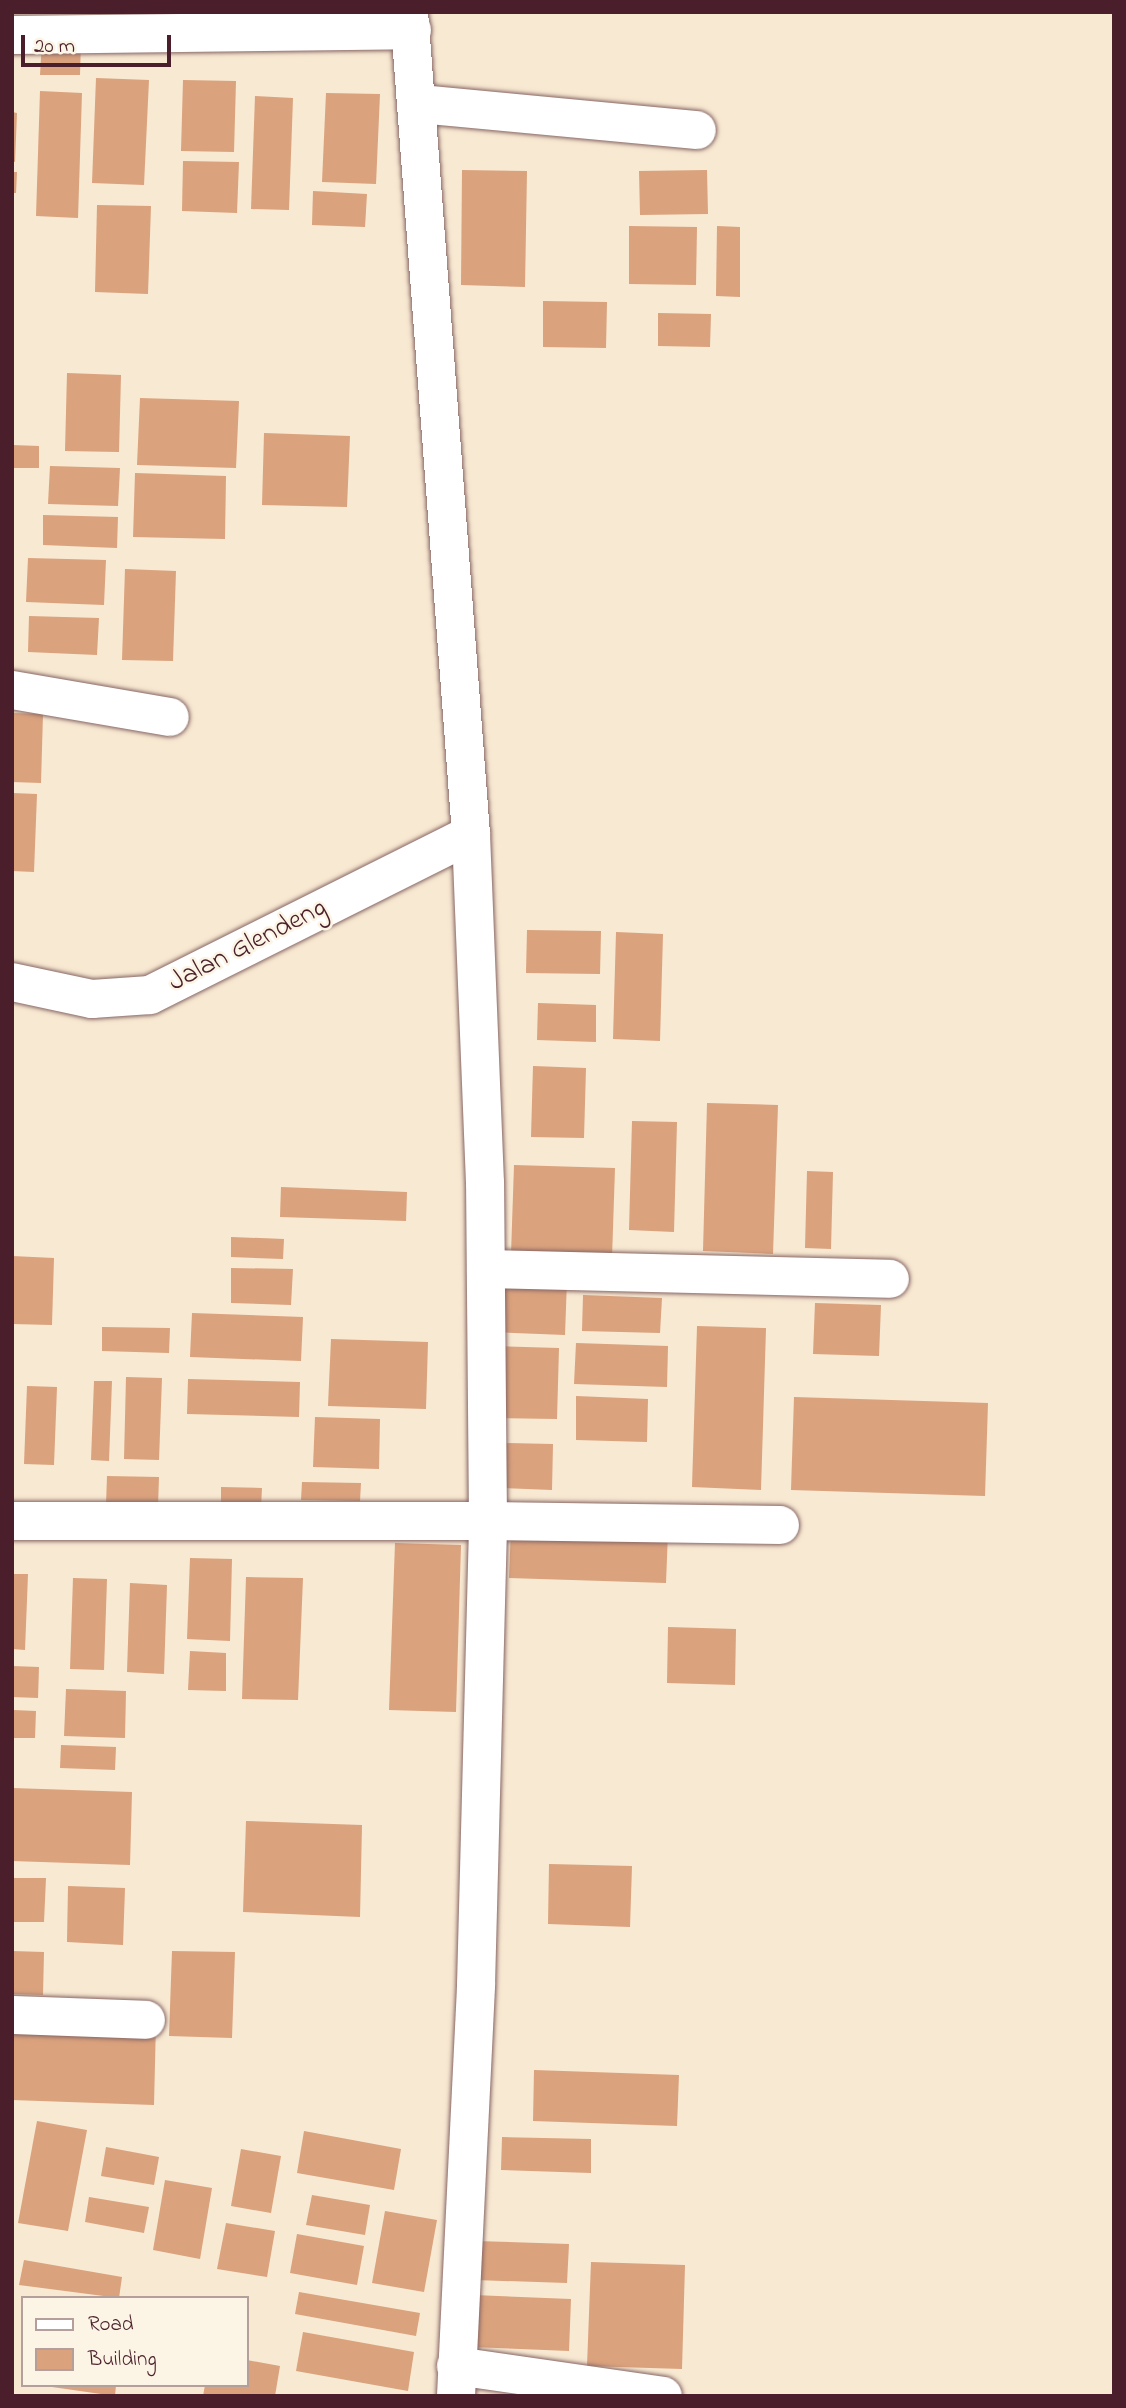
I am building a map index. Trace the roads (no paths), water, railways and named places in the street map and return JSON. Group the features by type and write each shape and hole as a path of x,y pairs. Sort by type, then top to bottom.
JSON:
{"street":[{"path":"12,35 411,21 420,104 471,834 486,1269 488,1521 476,1985 456,2381 663,2396"},
{"path":"420,104 696,130"},
{"path":"12,690 170,717"},
{"name":"Jalan Glendeng","path":"12,982 92,999 150,995 471,834"},
{"path":"486,1269 890,1279"},
{"path":"12,1521 488,1521 780,1525"},
{"path":"12,2015 146,2020"}]}
